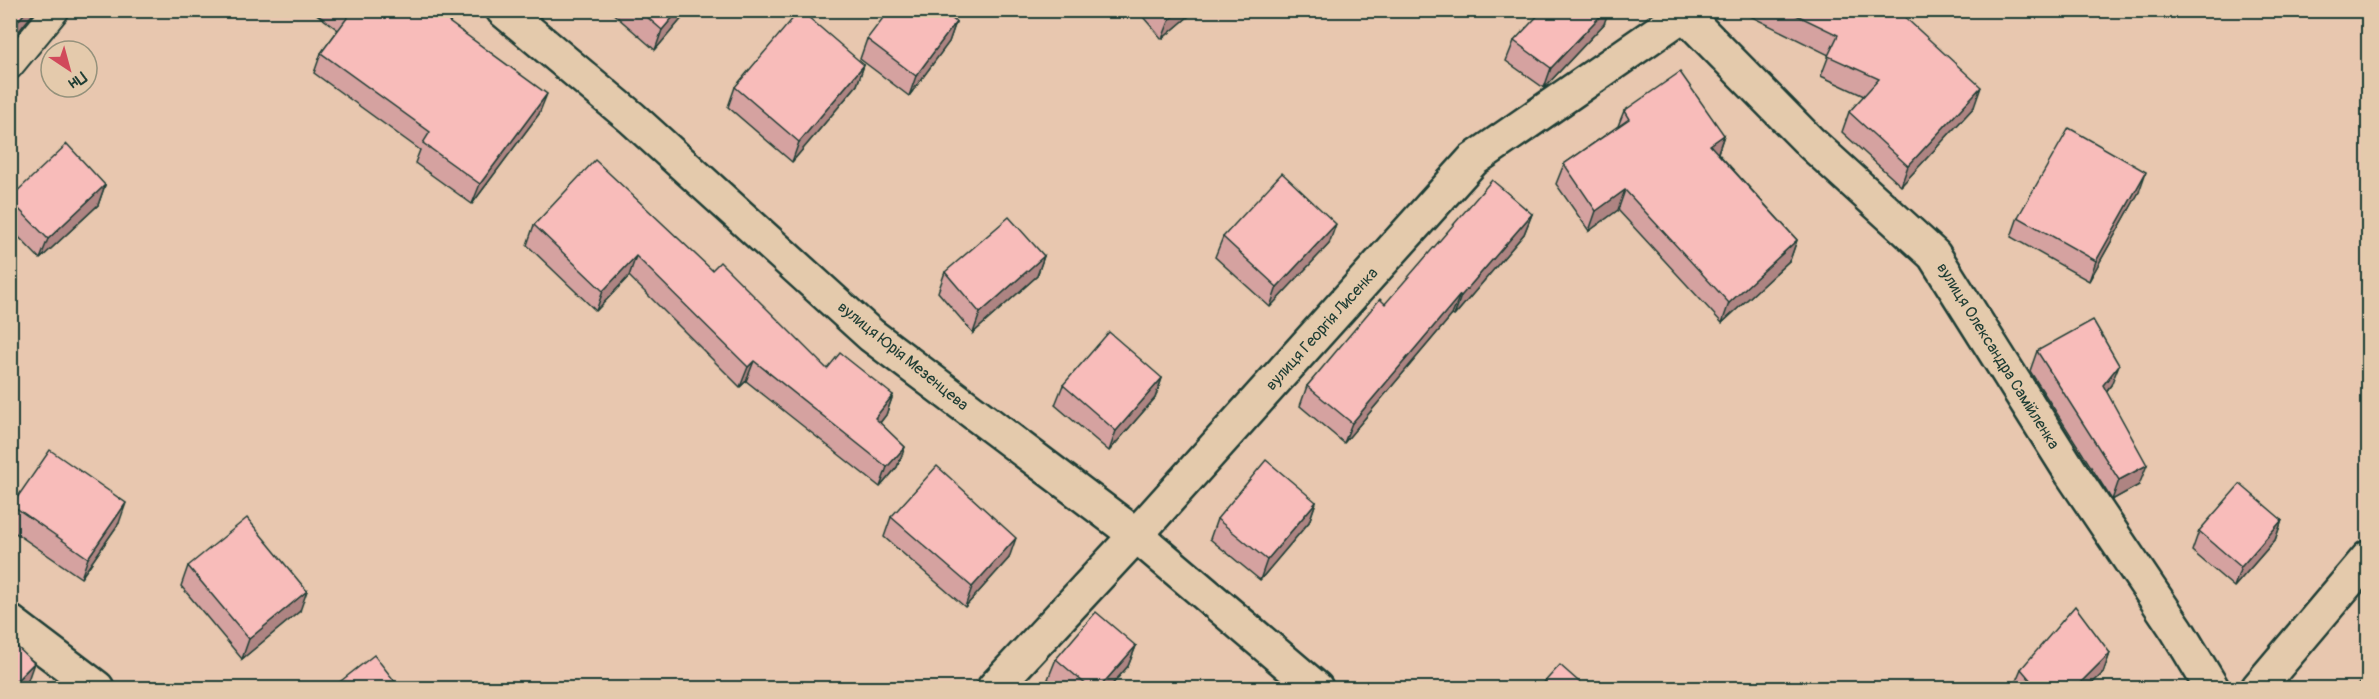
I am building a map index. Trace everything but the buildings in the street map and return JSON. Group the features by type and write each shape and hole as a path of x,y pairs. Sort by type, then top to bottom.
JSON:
{"street":[{"name":"вулиця Юрія Мезенцева","path":"503,10 632,118 871,335 1136,535 1316,688"},
{"name":"вулиця Георгія Лисенка","path":"994,688 1136,535 1473,160 1683,12"},
{"name":"вулиця Олександра Самійленка","path":"1683,12 1811,143 1934,255 2072,474 2177,630 2212,688"},
{"path":"2258,688 2368,558"},
{"path":"10,622 97,688"}],"lane":[{"path":"10,66 56,10"}]}
